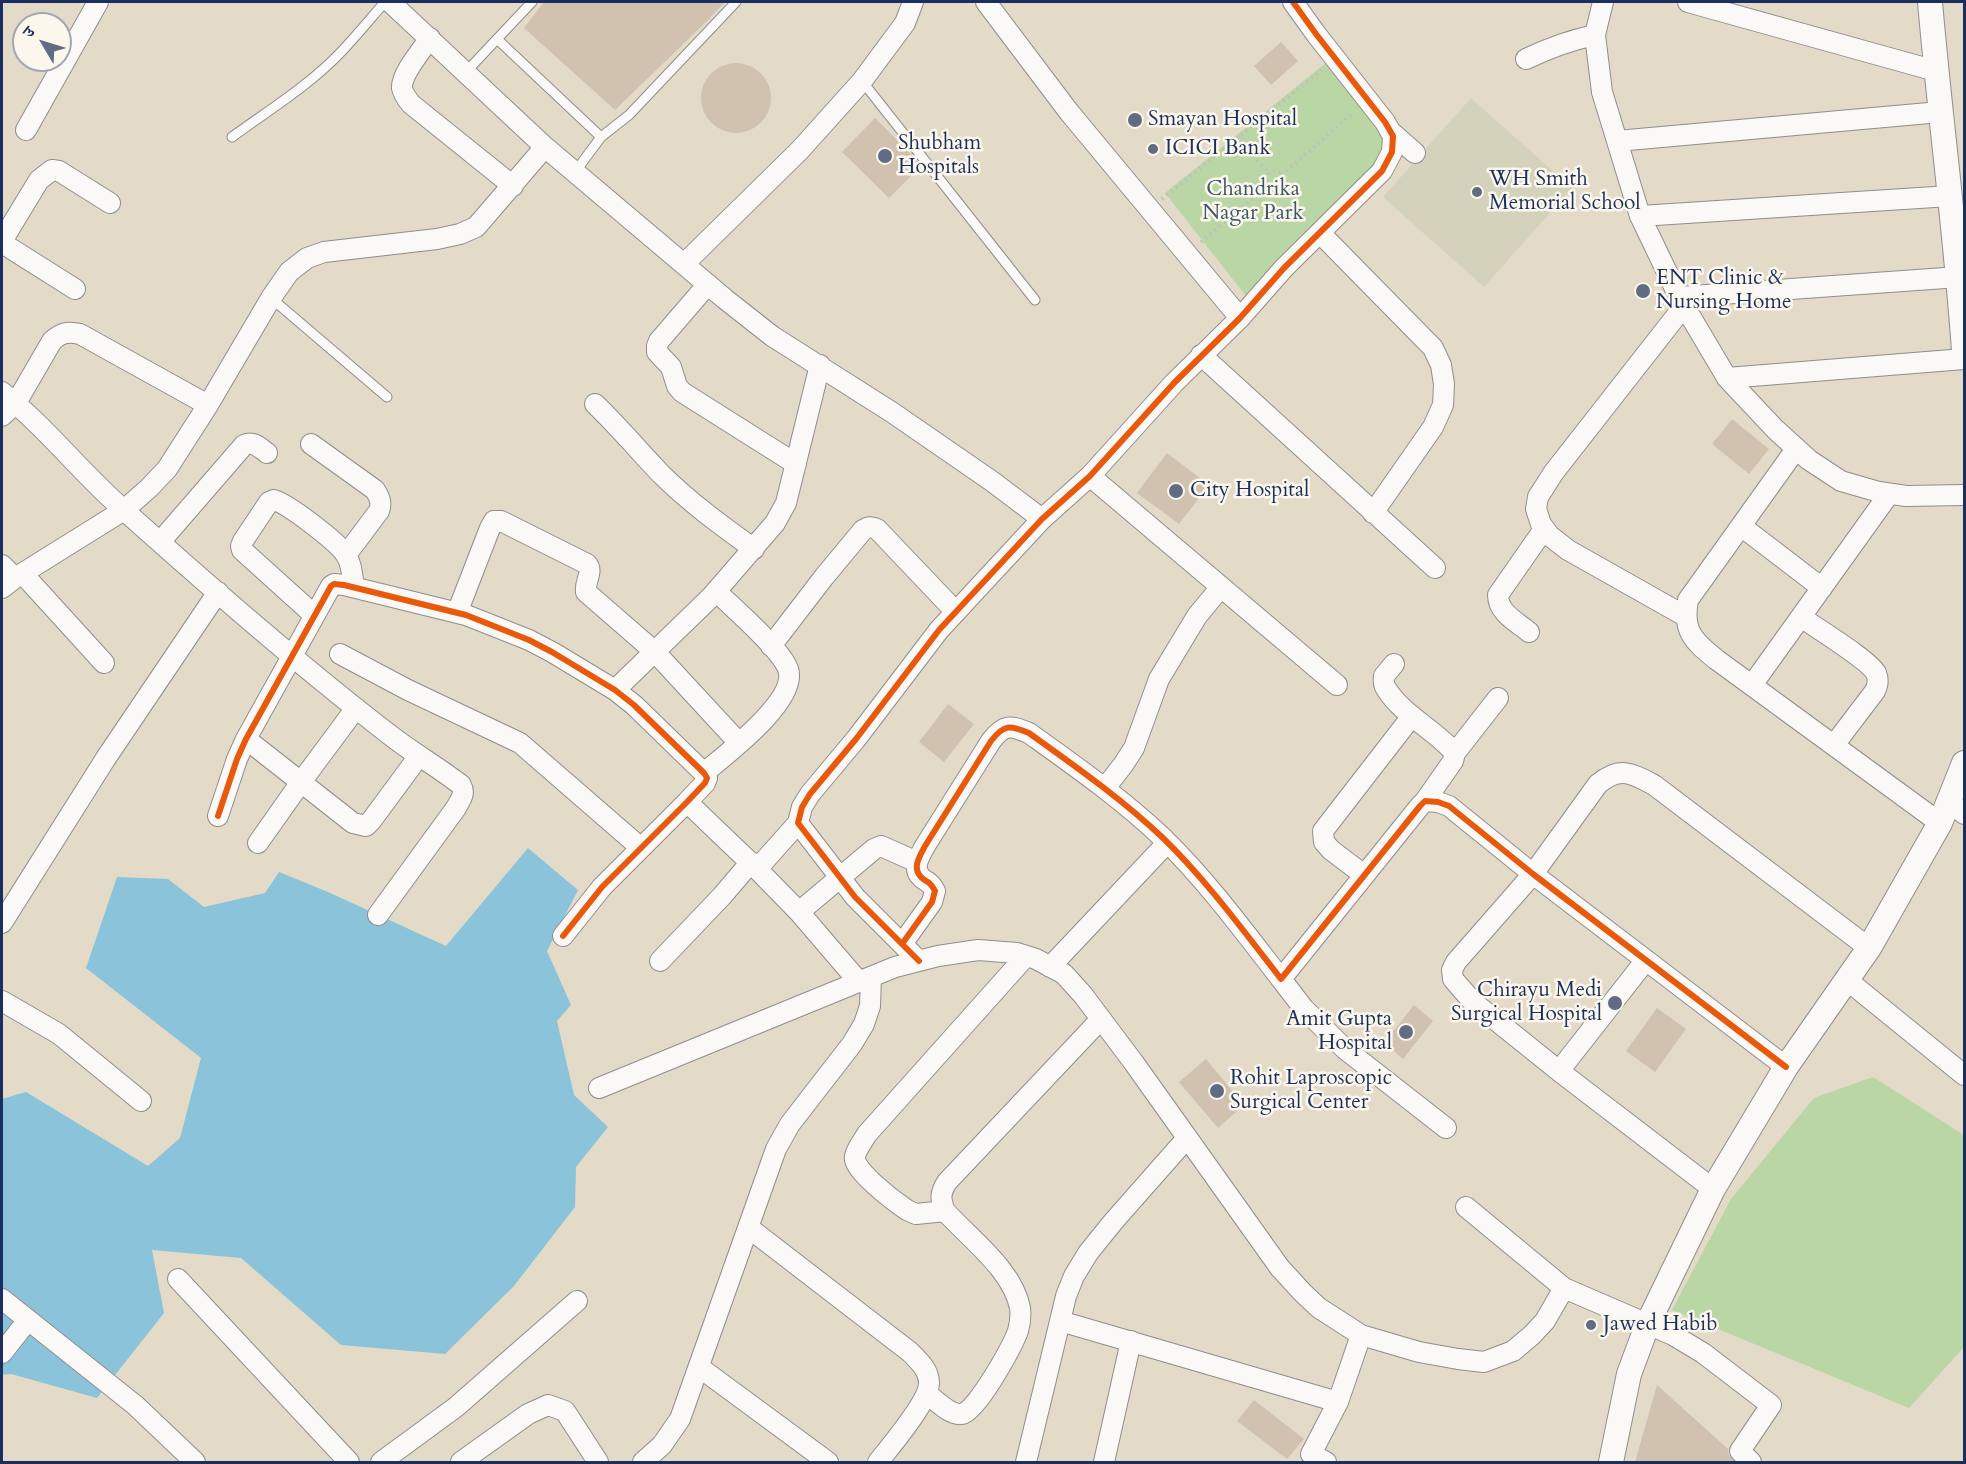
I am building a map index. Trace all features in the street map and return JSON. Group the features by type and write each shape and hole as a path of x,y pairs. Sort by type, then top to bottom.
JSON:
{"street":[{"path":"26,130 98,2"},
{"path":"390,2 546,147 772,336 936,442 1042,519"},
{"path":"684,264 800,150 862,81 905,23 913,2"},
{"path":"986,2 1070,112 1240,318"},
{"path":"660,961 722,896 798,823 802,807 810,794 856,739 939,630 1042,519 1090,477 1284,268 1382,171 1392,152 1394,136 1293,2"},
{"path":"1603,2 1595,35 1602,92 1640,216 1682,302 1727,378 1796,449 1841,481 1878,492 1906,496 1965,495"},
{"path":"1688,2 1936,71"},
{"path":"1930,2 1965,351"},
{"path":"1526,59 1579,38 1595,35"},
{"path":"430,38 407,72 402,85 403,94 411,104 513,186"},
{"path":"1617,141 1940,112"},
{"path":"1390,131 1415,153"},
{"path":"104,663 10,576 124,510 149,489 167,469 289,272 307,258 324,252 437,238 460,234 476,227 546,147"},
{"path":"75,289 2,242 39,180 52,170 59,171 110,203"},
{"path":"1640,216 1950,196"},
{"path":"1320,233 1433,348 1441,365 1444,384 1443,405 1433,427 1373,513"},
{"path":"1684,616 1568,550 1544,529 1536,509 1538,497 1554,472 1682,302 1959,278"},
{"path":"708,284 659,340 657,352 671,367 682,392 796,464"},
{"path":"208,405 80,334 69,331 60,334 52,341 6,404 68,453 124,510 293,656 356,708 461,785 464,790 463,795 456,808 378,915"},
{"path":"1201,355 1435,568"},
{"path":"1727,378 1965,359"},
{"path":"615,690 716,591 775,523 786,502 820,365"},
{"path":"594,404 687,497 754,549"},
{"path":"160,542 244,446 248,443 254,444 267,453"},
{"path":"311,444 375,490 379,497 381,505 379,511 346,555"},
{"path":"1796,449 1688,600 1684,616 1691,634 1703,648 1834,745 1951,813"},
{"path":"1090,477 1336,685"},
{"path":"1752,686 1890,494"},
{"path":"314,615 245,554 241,546 266,506 274,500 287,505 341,549 352,571 354,587"},
{"path":"457,613 490,528 494,521 498,520 584,561 590,568 586,592 655,652 739,743"},
{"path":"1742,526 1822,588"},
{"path":"771,646 838,560 868,527 877,528 956,612"},
{"path":"1529,632 1502,609 1498,602 1498,595 1544,529"},
{"path":"219,816 237,759 246,739 331,586 339,584 354,587 457,613 529,640 581,668 615,690 634,705 707,778 687,802 602,887 563,936"},
{"path":"1105,788 1124,765 1134,748 1159,679 1197,616 1221,586"},
{"path":"704,773 770,713 780,698 789,677 786,664 771,646 716,591"},
{"path":"2,923 106,758 218,592"},
{"path":"1801,617 1861,659 1877,675 1878,684 1875,691 1834,745"},
{"path":"340,654 408,690 520,743 641,848"},
{"path":"1394,664 1384,676 1385,689 1455,753"},
{"path":"1281,979 1425,801 1453,761 1455,753 1498,698"},
{"path":"258,843 356,708"},
{"path":"1364,875 1331,850 1324,842 1323,831 1412,716"},
{"path":"902,944 932,902 935,891 930,882 921,878 916,870 917,862 991,741 1004,728 1016,727 1029,733 1105,788 1167,843 1213,891 1304,1009 1345,1049 1446,1128"},
{"path":"246,739 353,823 366,826 419,756"},
{"path":"1611,1462 1629,1374 1648,1323 1713,1189 1786,1067 1869,948 1951,813 1965,763"},
{"path":"1713,1189 1473,1002 1453,979 1452,970 1456,962 1533,874 1598,784 1610,774 1624,772 1654,785 1869,948"},
{"path":"1425,801 1449,806 1533,874 1786,1067"},
{"path":"643,1462 662,1445 680,1419 776,1149 785,1132 852,1044 864,1024 870,1006 865,980 754,866 687,802"},
{"path":"798,823 855,897 919,961"},
{"path":"1050,966 1167,843"},
{"path":"799,912 874,849 881,846 917,862"},
{"path":"599,1088 895,967 938,956 978,950 1017,953 1036,959 1064,974 1083,995 1280,1268 1319,1308 1361,1335 1419,1352 1484,1362 1513,1351 1532,1335 1545,1321 1564,1288"},
{"path":"945,1211 916,1214 907,1210 862,1172 855,1164 854,1156 867,1134 1026,956"},
{"path":"1559,1071 1646,960"},
{"path":"1847,980 1965,1075"},
{"path":"2,1001 59,1034 141,1101"},
{"path":"927,1394 956,1414 964,1414 971,1409 999,1366 1021,1320 1016,1296 1009,1281 945,1211 940,1201 941,1191 1101,1019"},
{"path":"1026,1462 1066,1296 1074,1276 1088,1253 1113,1222 1187,1138"},
{"path":"1466,1207 1564,1288 1673,1335 1703,1353 1771,1405 1740,1451 1750,1462"},
{"path":"749,1228 910,1352 925,1367 930,1385 927,1394 878,1462"},
{"path":"178,1279 349,1462"},
{"path":"2,1299 135,1406 195,1462"},
{"path":"381,1462 456,1407 577,1301"},
{"path":"2,1353 28,1320"},
{"path":"1060,1321 1338,1401"},
{"path":"1313,1460 1338,1401 1361,1335"},
{"path":"1104,1462 1131,1341"},
{"path":"699,1367 828,1462"},
{"path":"461,1462 528,1414 548,1406 565,1411 598,1462"}],"lane":[{"path":"232,137 291,95 324,68 342,52 385,2"},
{"path":"466,72 532,2"},
{"path":"575,171 601,137 629,114 736,2"},
{"path":"497,39 601,137"},
{"path":"862,81 1035,300"},
{"path":"272,298 387,397"}],"path":[{"path":"1150,210 1336,59"},
{"path":"1282,175 1368,100"},
{"path":"1238,137 1269,174"},
{"path":"1277,172 1282,175 1284,180 1281,188 1272,189 1268,185 1266,179 1269,174 1277,172"},
{"path":"1187,254 1268,185"},
{"path":"1281,188 1320,233"}],"shaded area":[{"name":"WH Smith Memorial School","path":"1471,98 1572,188 1484,287 1383,197"}],"green space":[{"name":"Chandrika Nagar Park","path":"1327,62 1386,137 1381,162 1246,296 1165,193"},
{"path":"1873,1077 1964,1135 1964,1347 1909,1408 1672,1310 1731,1199 1814,1098"}],"water":[{"path":"528,848 578,890 547,951 571,1005 557,1021 574,1095 608,1127 576,1167 575,1207 514,1286 445,1354 341,1345 241,1258 152,1250 164,1313 97,1398 11,1374 2,1375 2,1099 26,1092 148,1166 180,1138 201,1058 86,968 117,877 168,879 204,907 265,893 279,872 446,946"}],"building":[{"path":"544,2 725,2 615,110 524,28"},
{"path":"1281,42 1298,61 1271,85 1254,66"},
{"path":"736,63 755,69 765,79 771,98 765,117 755,127 736,133 717,127 707,117 701,98 707,79 717,69"},
{"path":"875,118 921,166 889,198 842,152"},
{"path":"1732,419 1769,449 1749,474 1712,444"},
{"path":"1167,453 1209,485 1179,524 1137,493"},
{"path":"948,704 974,724 944,762 919,742"},
{"path":"1414,1005 1433,1021 1403,1059 1384,1043"},
{"path":"1657,1008 1686,1029 1655,1072 1626,1051"},
{"path":"1206,1059 1244,1105 1218,1128 1179,1082"},
{"path":"1657,1385 1728,1449 1729,1455 1735,1462 1635,1462"},
{"path":"1254,1400 1304,1439 1287,1459 1237,1421"}],"cycle path":[{"path":"919,961 855,897 798,823 802,807 939,630 1042,519 1090,476 1174,383 1240,318 1284,268 1382,171 1392,152 1393,136 1385,122 1293,2"},
{"path":"218,816 246,739 331,586 344,585 466,615 529,640 615,690 634,705 707,778 687,802 602,887 563,936"},
{"path":"902,944 932,902 935,891 917,870 925,846 991,741 1000,731 1017,728 1029,733 1081,770 1163,838 1210,889 1281,979 1420,806 1425,801 1438,802 1449,806 1533,874 1786,1067"}],"place":[{"name":"Smayan Hospital","path":"1135,120"},
{"name":"ICICI Bank","path":"1153,149"},
{"name":"Shubham Hospitals","path":"885,156"},
{"name":"WH Smith Memorial School","path":"1477,192"},
{"name":"ENT Clinic & Nursing Home","path":"1643,291"},
{"name":"City Hospital","path":"1176,491"},
{"name":"Chirayu Medi Surgical Hospital","path":"1615,1003"},
{"name":"Amit Gupta Hospital","path":"1406,1032"},
{"name":"Rohit Laproscopic Surgical Center","path":"1217,1091"},
{"name":"Jawed Habib","path":"1591,1325"}]}
